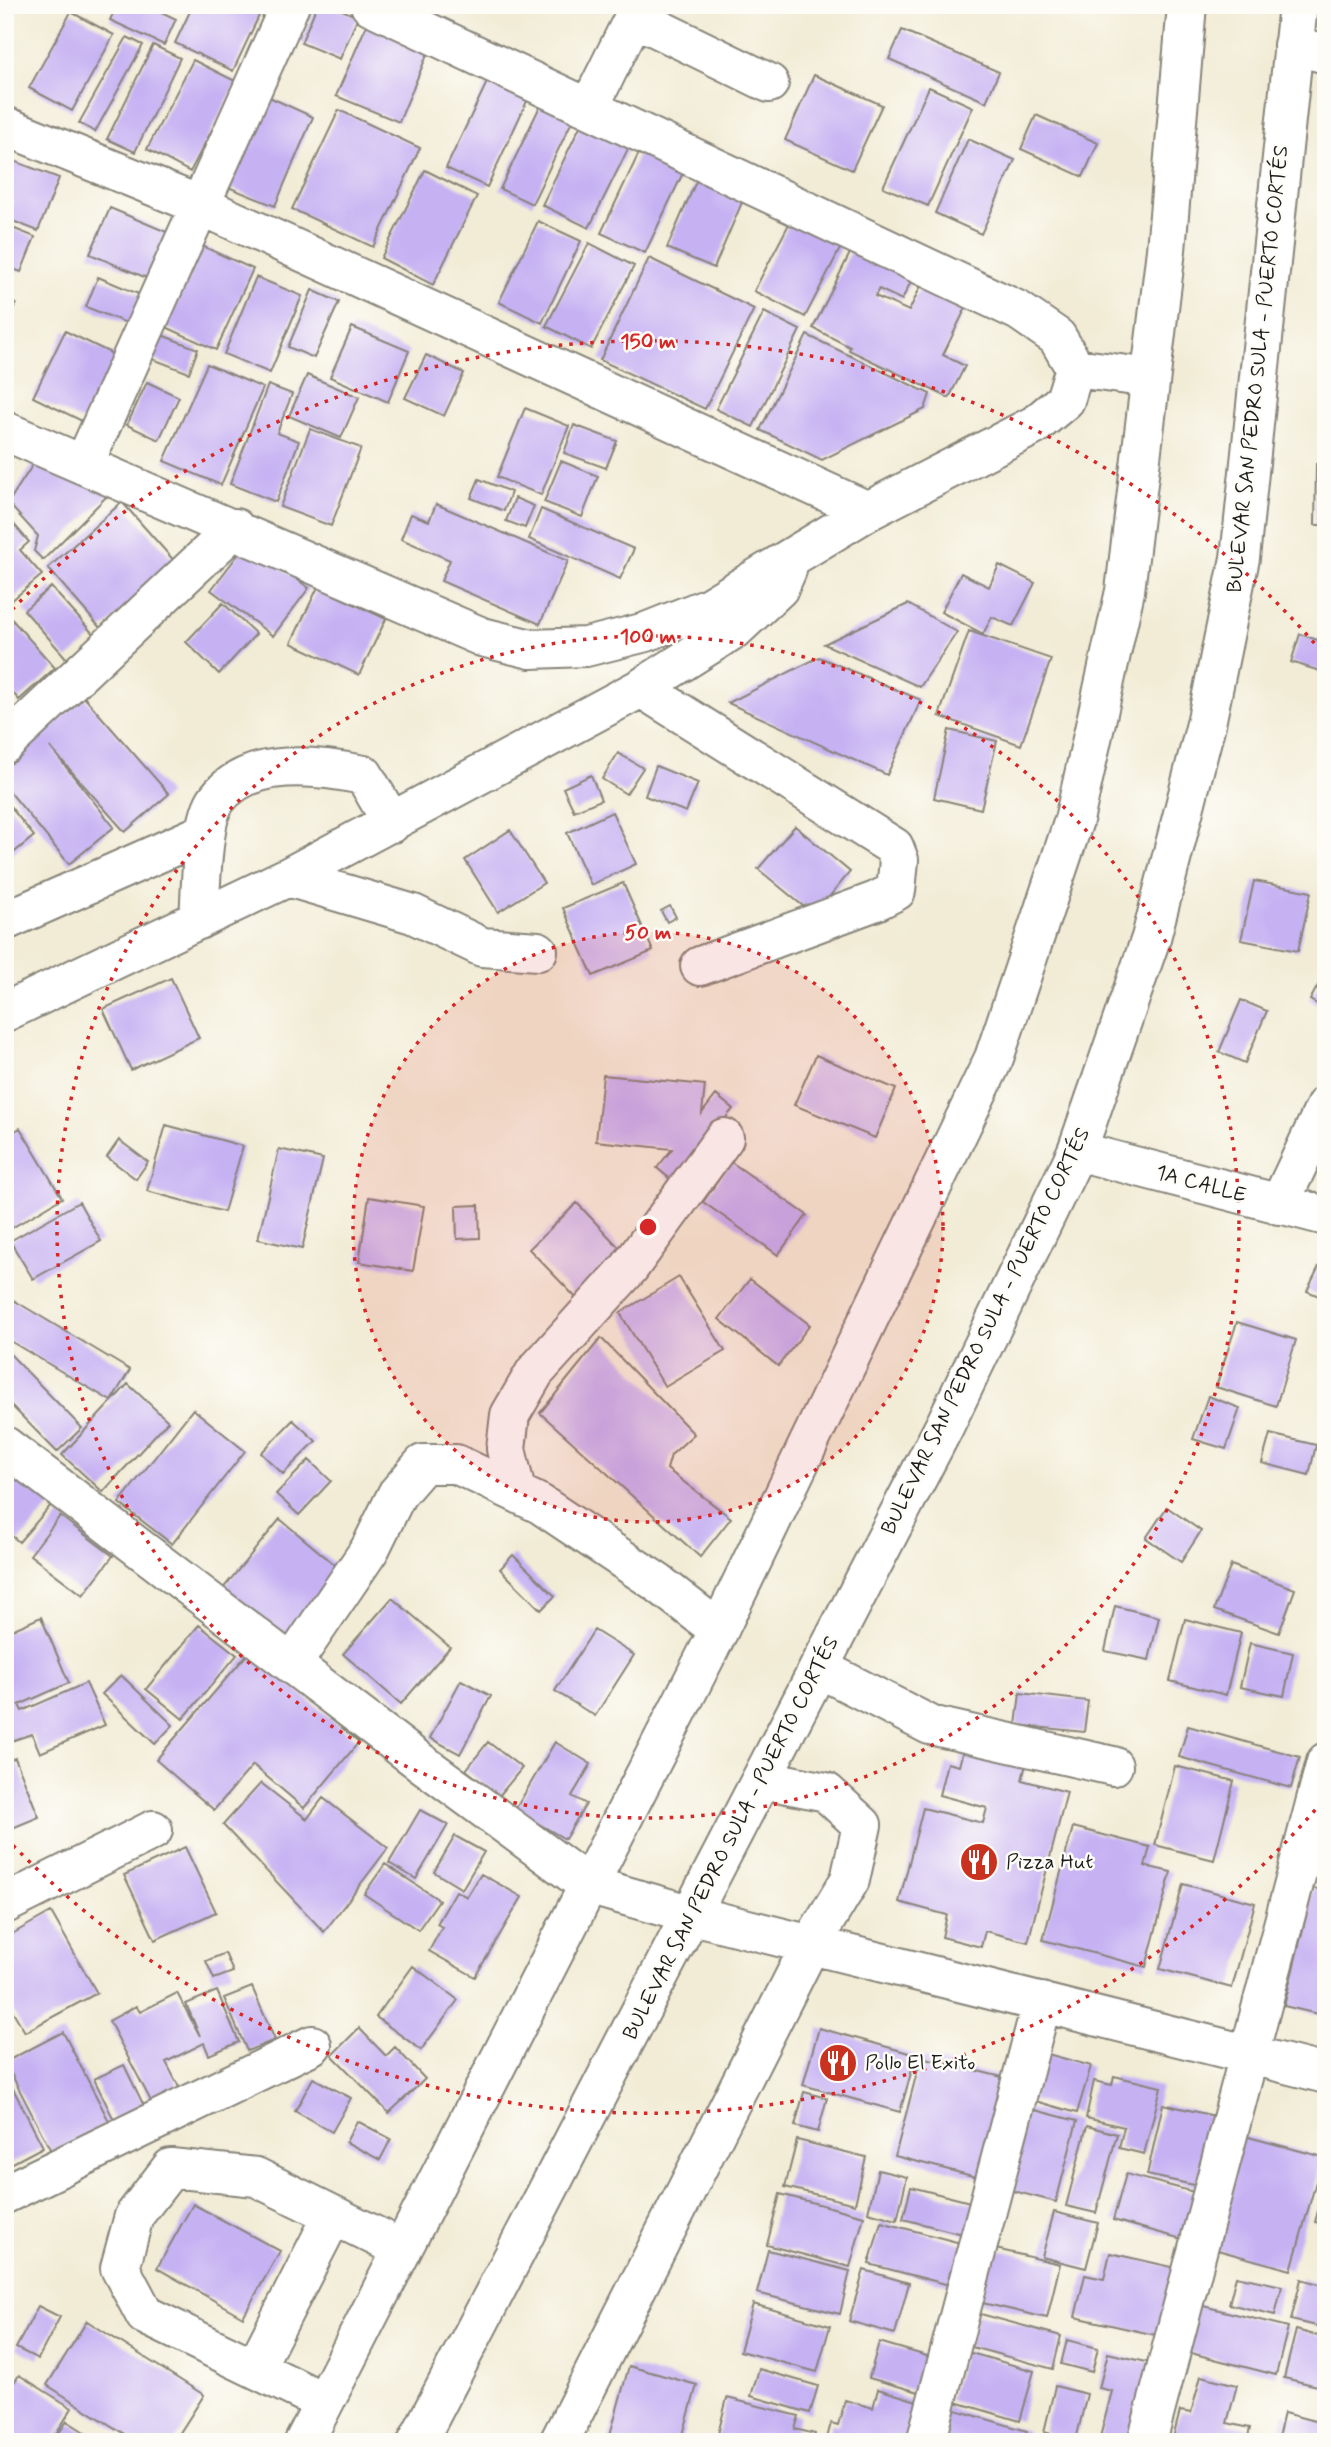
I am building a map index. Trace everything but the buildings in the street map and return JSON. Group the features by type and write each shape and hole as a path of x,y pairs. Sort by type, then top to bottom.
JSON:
{"main road":[{"path":"85,464 290,5"},
{"path":"7,435 85,464 235,528 423,613 482,637 531,649 586,647 646,632 709,607 868,511 1035,425 1065,400 1075,368 1057,337 1019,311 370,5"},
{"path":"304,2442 719,1630 994,1058 1074,820 1125,591 1166,250 1188,5"},
{"name":"BULEVAR SAN PEDRO SULA - PUERTO CORTÉS","path":"417,2442 945,1424 1077,1151 1151,938 1206,724 1240,558 1310,50 1298,5"},
{"path":"589,108 621,11 769,83"},
{"path":"5,126 202,205 868,511"},
{"path":"1075,368 1150,378"},
{"path":"5,744 235,528"},
{"path":"5,1012 288,877 641,688 736,628 779,588 793,555"},
{"path":"641,688 894,847 899,860 896,891 700,966"},
{"path":"198,920 206,832 216,800 235,783 257,772 317,766 364,775 392,822"},
{"path":"5,921 206,832"},
{"path":"288,877 413,914 482,947 538,951"},
{"path":"1279,1205 1326,1105"},
{"path":"516,1491 506,1449 510,1415 535,1372 629,1268 724,1138"},
{"name":"1A CALLE","path":"1077,1151 1326,1216"},
{"path":"5,1446 587,1885 692,1915 1326,2074"},
{"path":"292,1664 370,1549 397,1494 423,1464 456,1464 540,1504 647,1576 719,1630"},
{"path":"819,1668 930,1725 1113,1766"},
{"path":"1147,2442 1326,1762"},
{"path":"559,2442 811,1944 850,1880 863,1825 826,1792 762,1779"},
{"path":"5,1904 153,1830"},
{"path":"926,2442 1042,2002"},
{"path":"5,2194 312,2045"},
{"path":"324,2402 145,2315 120,2268 134,2216 171,2168 256,2177 402,2249"},
{"path":"255,2368 333,2215"}],"place":[{"name":"Pizza Hut","path":"979,1862"},
{"name":"Pollo El Exito","path":"838,2063"}]}
